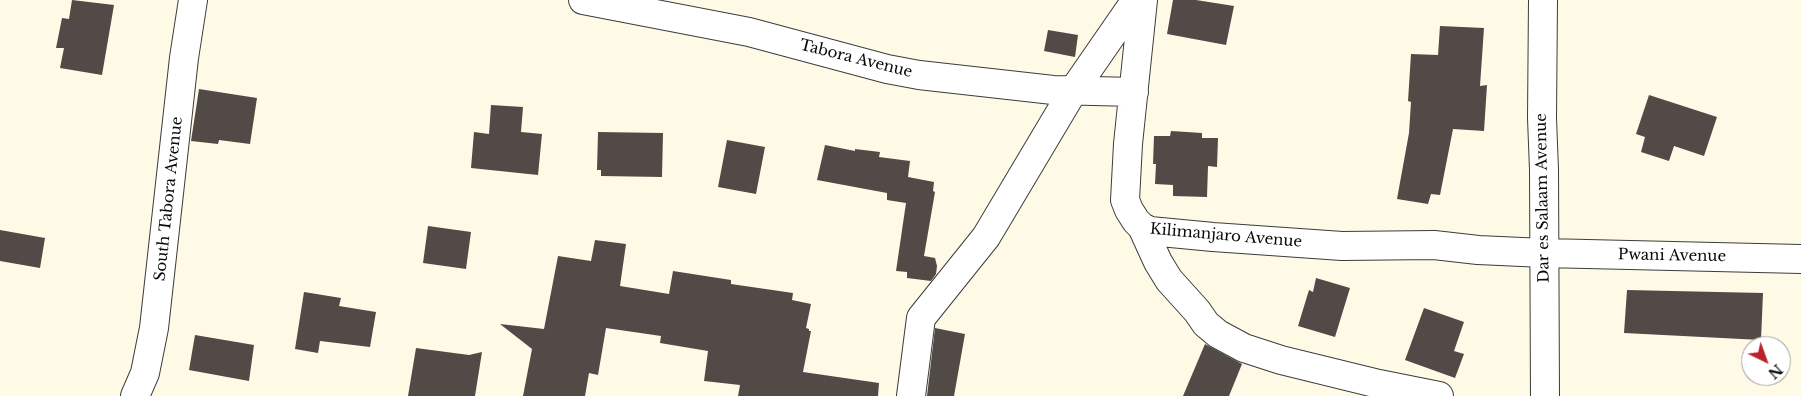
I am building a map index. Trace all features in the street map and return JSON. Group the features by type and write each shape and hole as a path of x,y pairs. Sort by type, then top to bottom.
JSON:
{"street":[{"name":"South Tabora Avenue","path":"135,396 144,373 154,328 184,58 193,0"},
{"name":"Tabora Avenue","path":"582,0 749,32 895,70 946,78 1073,90 1134,92"},
{"path":"911,396 921,318 986,237 1073,90 1136,0"},
{"name":"Kilimanjaro Avenue","path":"1143,0 1128,144 1126,200 1129,210 1142,227 1150,231 1213,237 1322,244 1434,245 1478,250 1544,253"},
{"name":"Dar es Salaam Avenue","path":"1543,0 1542,118 1545,396"},
{"path":"1142,227 1158,262 1169,280 1206,324 1218,334 1244,348 1280,360 1438,396"},
{"name":"Pwani Avenue","path":"1544,253 1801,259"}],"building":[{"path":"72,0 114,5 102,75 60,68 64,48 56,48 62,18 69,19"},
{"path":"1173,0 1196,0 1234,6 1226,45 1167,34"},
{"path":"1440,26 1484,28 1480,86 1487,85 1484,131 1453,129 1440,195 1431,194 1428,204 1397,199 1409,133 1411,102 1408,101 1411,54 1438,55"},
{"path":"1048,30 1078,35 1075,57 1044,51"},
{"path":"199,89 257,98 250,144 219,140 218,144 191,141"},
{"path":"1649,95 1717,117 1704,156 1674,146 1669,161 1641,152 1645,137 1636,134"},
{"path":"491,105 523,107 521,132 542,134 538,175 471,168 474,132 489,134"},
{"path":"1171,131 1202,133 1202,138 1218,138 1217,167 1208,166 1207,197 1173,196 1173,185 1155,184 1156,164 1153,164 1154,136 1170,136"},
{"path":"598,132 663,133 662,177 601,176 601,170 597,170"},
{"path":"727,140 765,147 756,194 718,187"},
{"path":"825,145 855,151 855,149 880,152 879,157 910,161 908,177 934,182 933,191 935,192 924,256 935,258 936,274 931,281 907,278 907,272 896,271 906,203 887,200 887,193 817,180"},
{"path":"428,226 471,232 466,269 423,263"},
{"path":"0,230 45,238 40,268 0,261"},
{"path":"595,240 626,244 620,286 669,294 673,271 731,280 731,284 793,293 792,300 811,304 806,328 811,331 803,372 879,383 878,396 738,396 740,385 704,381 708,351 660,343 661,336 606,328 598,375 589,373 585,396 523,396 532,349 500,324 544,329 558,256 591,261"},
{"path":"1316,278 1350,288 1335,337 1298,326 1309,290 1313,292"},
{"path":"1627,290 1763,293 1761,336 1741,336 1741,339 1624,333"},
{"path":"304,292 341,298 339,306 376,312 370,347 320,341 318,353 295,349"},
{"path":"1424,308 1464,322 1454,351 1464,354 1455,378 1405,360"},
{"path":"935,328 965,334 954,396 927,396"},
{"path":"195,335 254,345 249,381 189,370"},
{"path":"1205,344 1242,364 1229,396 1183,396"},
{"path":"416,348 469,355 482,352 475,396 408,396"}]}
